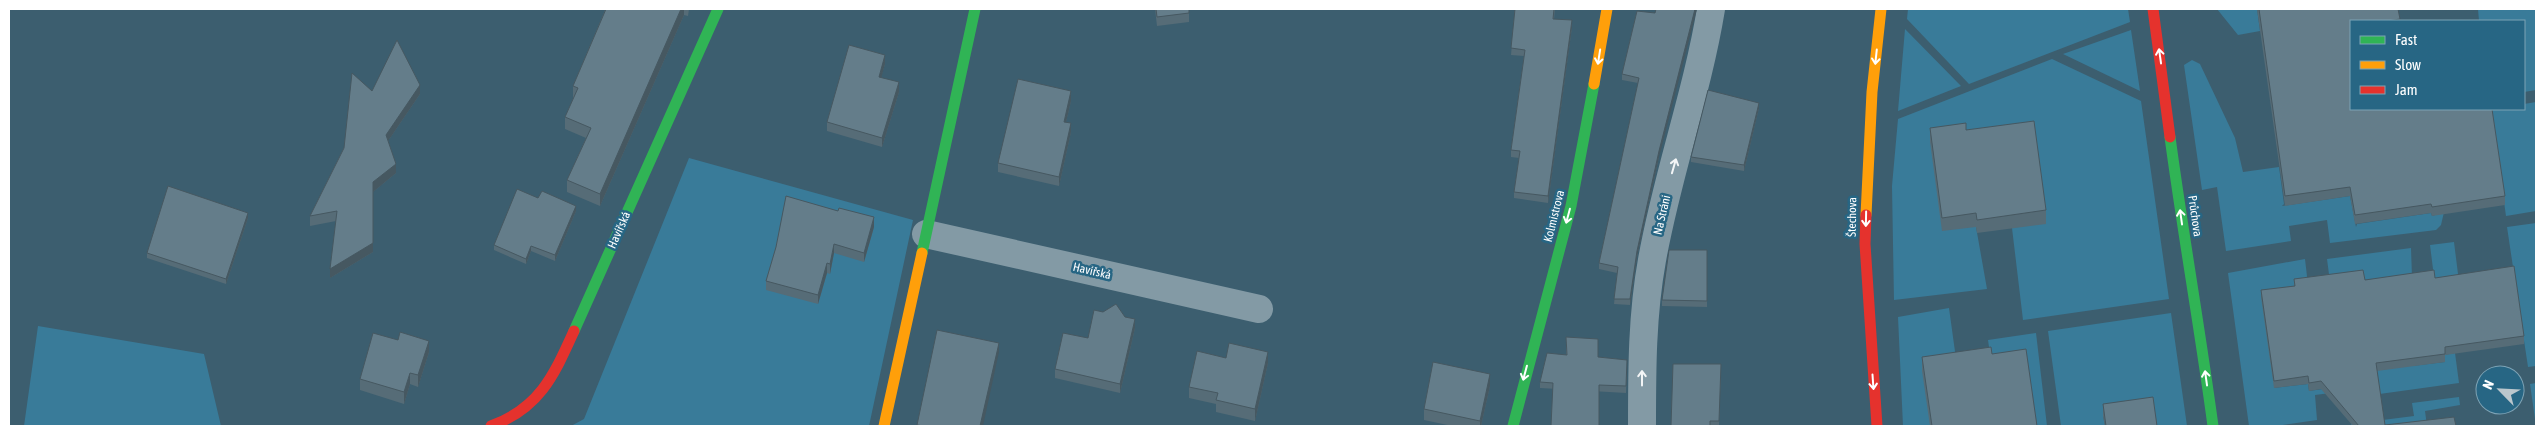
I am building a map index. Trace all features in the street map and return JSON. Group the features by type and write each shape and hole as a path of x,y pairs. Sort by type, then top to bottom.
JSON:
{"street":[{"name":"Havířská","path":"491,426 514,416 530,405 544,391 554,375 718,9"},
{"path":"884,426 975,9"},
{"name":"Kolmistrova","path":"1513,426 1575,187 1607,9"},
{"name":"Na Stráni","path":"1642,426 1642,343 1652,261 1664,203 1705,47 1711,9"},
{"name":"Štechova","path":"1877,426 1865,244 1872,92 1881,9"},
{"name":"Průchova","path":"2153,9 2185,250 2195,297 2213,426"},
{"name":"Havířská","path":"926,234 1258,309"}],"shaded area":[{"path":"1908,9 2128,9 2130,22 1969,84 1907,19"},
{"path":"2217,9 2257,9 2260,31 2238,35"},
{"path":"2478,9 2536,9 2536,90 2525,92 2525,20 2479,20"},
{"path":"1905,29 1961,86 1898,111"},
{"path":"2131,30 2140,91 2063,54"},
{"path":"2052,59 2141,101 2169,299 2023,320 2012,228 1976,227 1987,289 1894,300 1892,186 1898,119"},
{"path":"2192,60 2200,64 2235,138 2243,172 2279,167 2284,204 2282,206 2350,196 2356,227 2357,224 2431,213 2432,216 2444,212 2441,225 2436,230 2330,243 2327,220 2289,226 2291,241 2226,251 2217,187 2202,190 2184,65"},
{"path":"2536,102 2536,211 2506,216 2491,110 2525,110 2525,104"},
{"path":"689,158 913,220 869,426 571,426 584,419"},
{"path":"2536,223 2536,366 2528,367 2507,227"},
{"path":"2454,242 2459,282 2435,285 2430,245"},
{"path":"2411,248 2412,277 2330,282 2327,259"},
{"path":"2305,259 2308,285 2274,388 2308,384 2309,391 2378,381 2376,365 2412,366 2445,362 2444,355 2455,353 2459,383 2365,396 2346,391 2315,395 2317,420 2275,426 2249,426 2228,273"},
{"path":"1949,308 1957,366 1930,426 1903,426 1898,317"},
{"path":"2171,313 2187,426 2155,426 2103,416 2105,426 2061,426 2048,331"},
{"path":"38,326 204,354 221,426 24,426"},
{"path":"2036,333 2047,426 2035,426 1992,368 1988,340"},
{"path":"2536,383 2536,426 2530,384"},
{"path":"2459,397 2460,405 2425,411 2427,426 2352,426 2351,424 2414,416 2412,403"}],"building":[{"path":"606,9 681,9 600,194 567,180 591,128 565,117 578,88 573,86"},
{"path":"1156,9 1189,9 1189,13 1157,17"},
{"path":"1515,9 1554,9 1553,19 1572,20 1548,196 1514,192 1520,151 1511,150 1525,50 1511,48"},
{"path":"1656,9 1695,9 1659,151 1637,251 1630,299 1614,299 1618,267 1599,263 1639,78 1622,74 1637,11 1655,13"},
{"path":"2259,9 2398,9 2400,19 2350,20 2350,110 2492,110 2505,196 2432,207 2431,204 2355,215 2350,187 2285,196"},
{"path":"397,40 420,85 386,135 396,164 373,182 373,243 330,269 337,211 310,216 344,148 352,73 372,91"},
{"path":"849,45 885,55 879,77 899,82 882,138 827,122"},
{"path":"1018,79 1071,91 1064,122 1071,123 1059,177 998,163"},
{"path":"1708,90 1759,103 1744,165 1691,157"},
{"path":"2034,121 2046,210 1977,220 1976,213 1942,218 1930,128 1966,123 1966,130"},
{"path":"168,186 248,213 226,279 147,253"},
{"path":"517,189 538,198 542,191 576,206 555,255 531,246 526,259 494,245"},
{"path":"786,196 838,211 839,208 874,217 864,253 834,244 830,264 827,263 818,295 766,281 776,247"},
{"path":"1669,250 1707,250 1707,301 1662,300"},
{"path":"2514,266 2524,336 2445,347 2445,354 2376,363 2385,425 2454,417 2456,426 2359,426 2321,381 2309,383 2308,376 2274,381 2261,290 2295,286 2294,279 2363,270 2365,280 2434,270 2435,278"},
{"path":"1116,304 1125,317 1135,319 1120,384 1055,369 1063,333 1088,338 1094,310 1103,312"},
{"path":"937,330 999,343 980,426 917,425"},
{"path":"400,332 429,341 418,375 410,373 404,392 360,379 373,333 398,340"},
{"path":"1566,337 1598,339 1598,357 1627,360 1626,386 1599,385 1599,426 1551,426 1553,383 1540,382 1547,353 1567,355"},
{"path":"1229,343 1268,352 1255,409 1216,400 1218,393 1189,387 1197,351 1226,358"},
{"path":"1991,347 1992,354 2026,349 2037,426 1932,426 1922,357"},
{"path":"1433,362 1490,374 1480,421 1424,409"},
{"path":"1673,364 1721,364 1719,421 1710,421 1710,426 1671,426"},
{"path":"2153,397 2157,426 2106,426 2103,404"}],"traffic: fast":[{"path":"574,331 718,9"},
{"path":"922,253 975,9"},
{"path":"1513,426 1571,206 1594,84"},
{"path":"2170,137 2213,426"}],"traffic: slow":[{"path":"1594,84 1607,9"},
{"path":"1866,215 1872,92 1881,9"},
{"path":"884,426 922,253"}],"traffic: jam":[{"path":"2153,9 2170,137"},
{"path":"1866,215 1865,244 1877,426"},
{"path":"491,426 508,419 534,400 552,376 574,331"}]}
